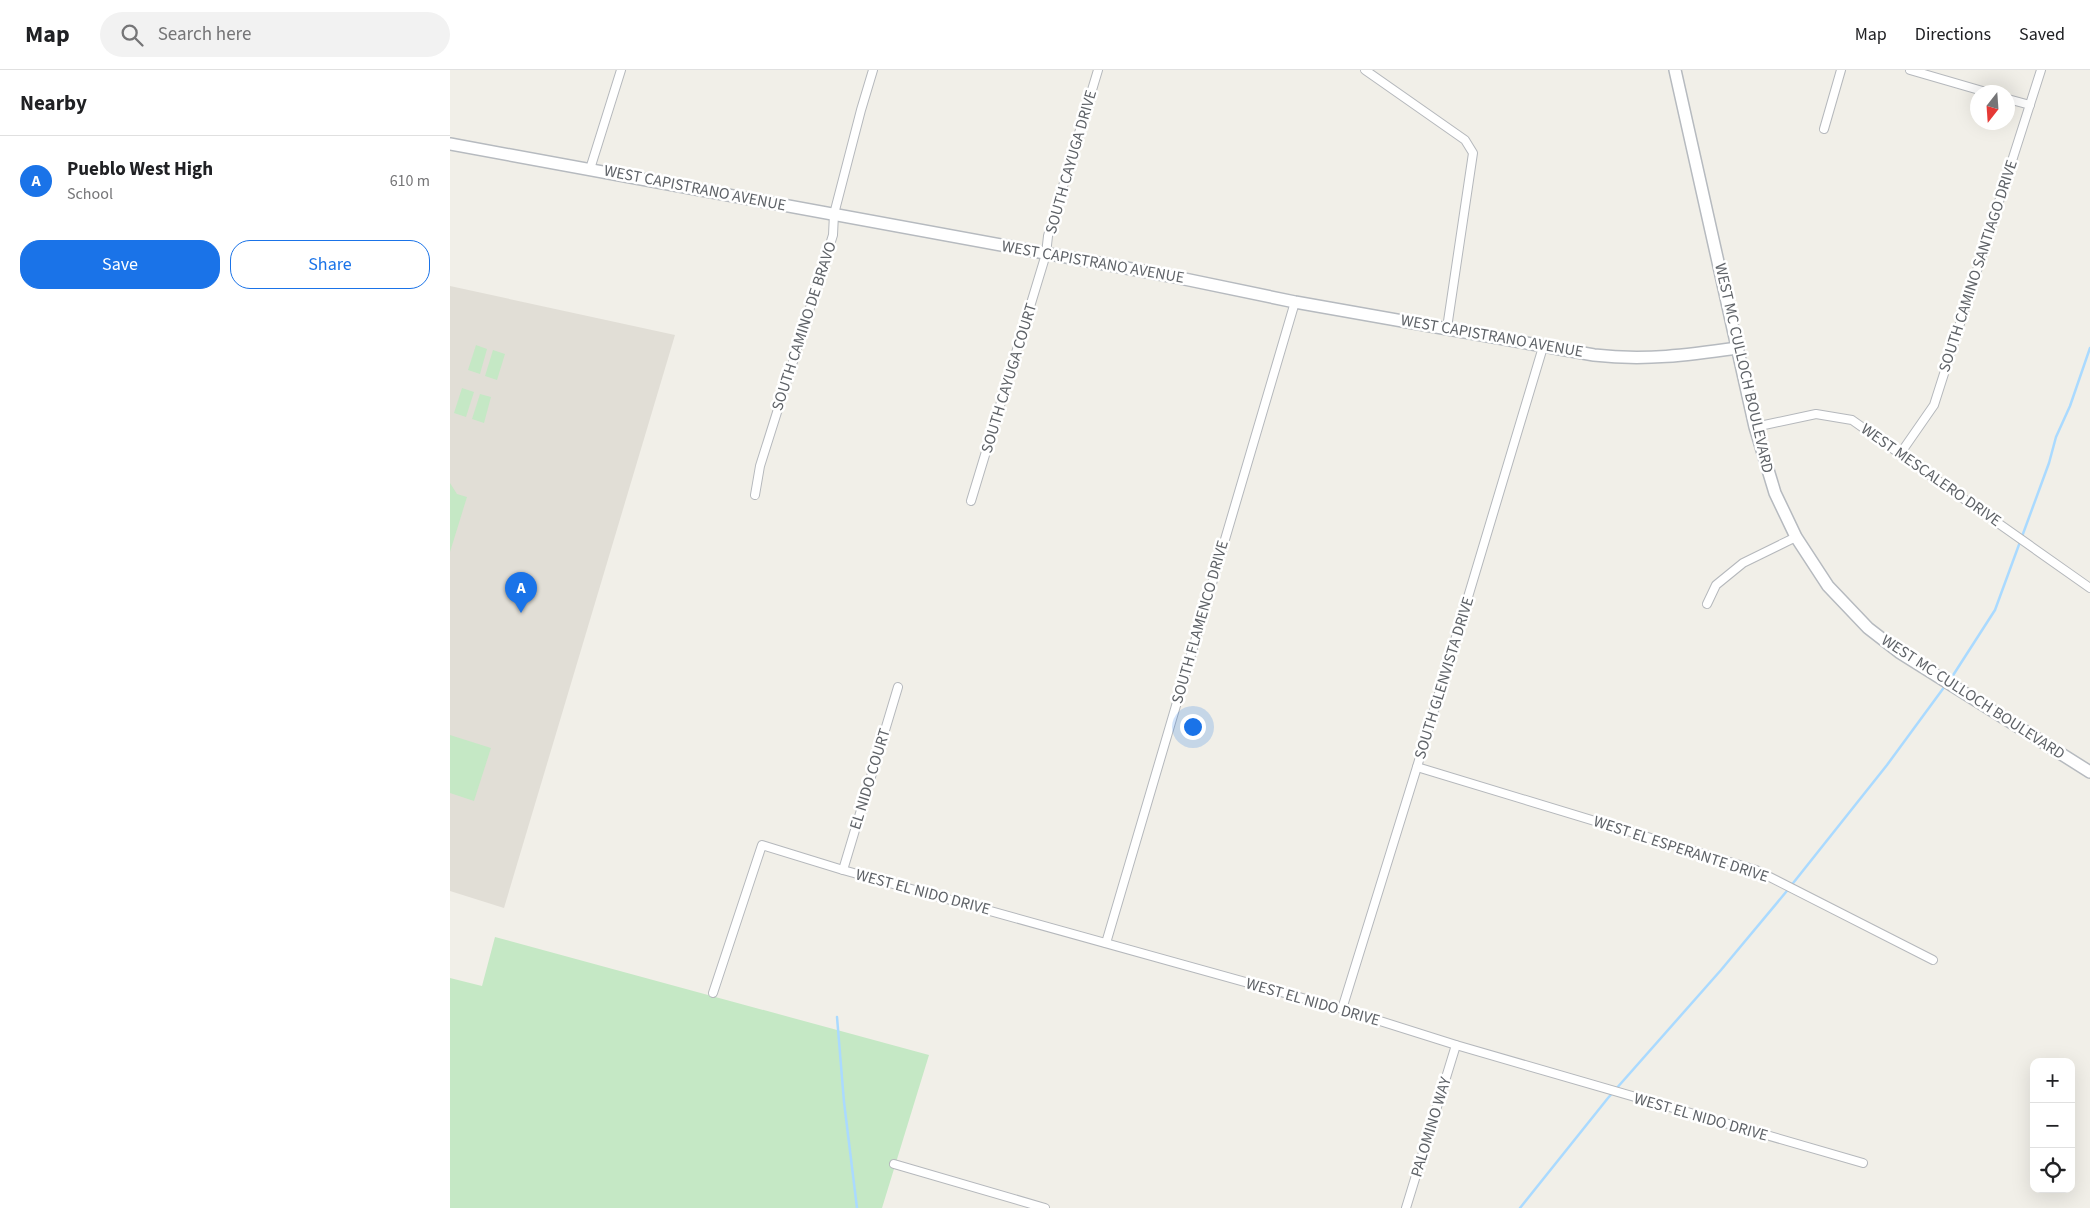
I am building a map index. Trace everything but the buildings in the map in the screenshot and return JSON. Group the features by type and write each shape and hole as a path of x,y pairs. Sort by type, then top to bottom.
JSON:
{"street":[{"path":"590,169 620,70"},
{"name":"SOUTH CAMINO DE BRAVO","path":"755,495 760,466 833,236 834,214 873,70"},
{"name":"SOUTH CAYUGA DRIVE","path":"1046,254 1048,236 1098,70"},
{"path":"1365,70 1465,140 1473,153 1447,328"},
{"name":"WEST MC CULLOCH BOULEVARD","path":"1675,70 1755,427 1775,493 1796,537 1828,586 1868,628 1893,648 2090,772"},
{"path":"1824,129 1841,70"},
{"path":"1910,70 1970,87"},
{"name":"SOUTH CAMINO SANTIAGO DRIVE","path":"1900,454 1934,405 2041,70"},
{"path":"2015,101 2030,105"},
{"name":"WEST CAPISTRANO AVENUE","path":"450,144 1170,276 1295,302 1447,328 1543,347 1594,355 1641,359 1665,358 1738,348"},
{"name":"SOUTH CAYUGA COURT","path":"971,501 1046,254"},
{"name":"SOUTH FLAMENCO DRIVE","path":"1106,943 1295,302"},
{"name":"SOUTH GLENVISTA DRIVE","path":"1342,1009 1543,347"},
{"name":"WEST MESCALERO DRIVE","path":"1755,427 1816,414 1852,420 2090,588"},
{"path":"1707,604 1716,585 1743,563 1796,537"},
{"name":"EL NIDO COURT","path":"843,870 898,687"},
{"name":"WEST EL ESPERANTE DRIVE","path":"1417,767 1756,870 1933,960"},
{"name":"WEST EL NIDO DRIVE","path":"714,993 762,845 843,870 1342,1009 1456,1045 1863,1163"},
{"name":"PALOMINO WAY","path":"1406,1208 1456,1045"},
{"path":"894,1164 1026,1205 1045,1208"}],"shaded area":[{"path":"450,286 675,335 504,908 450,891"}],"green space":[{"path":"476,345 487,349 480,374 468,370"},
{"path":"493,350 505,354 497,380 485,376"},
{"path":"462,388 474,392 466,417 454,413"},
{"path":"480,394 491,397 484,423 472,419"},
{"path":"450,483 457,494 467,497 450,552"},
{"path":"450,735 491,748 474,801 450,793"},
{"path":"495,937 929,1055 882,1208 450,1208 450,978 482,986"}],"waterway":[{"path":"1950,680 1995,610 2049,463 2056,437 2070,406 2090,348"},
{"path":"1520,1208 1608,1098 1721,970 1786,892 1887,765 1945,686"},
{"path":"837,1017 844,1102 857,1208"}],"place":[{"name":"Pueblo West High","path":"521,613"}]}
